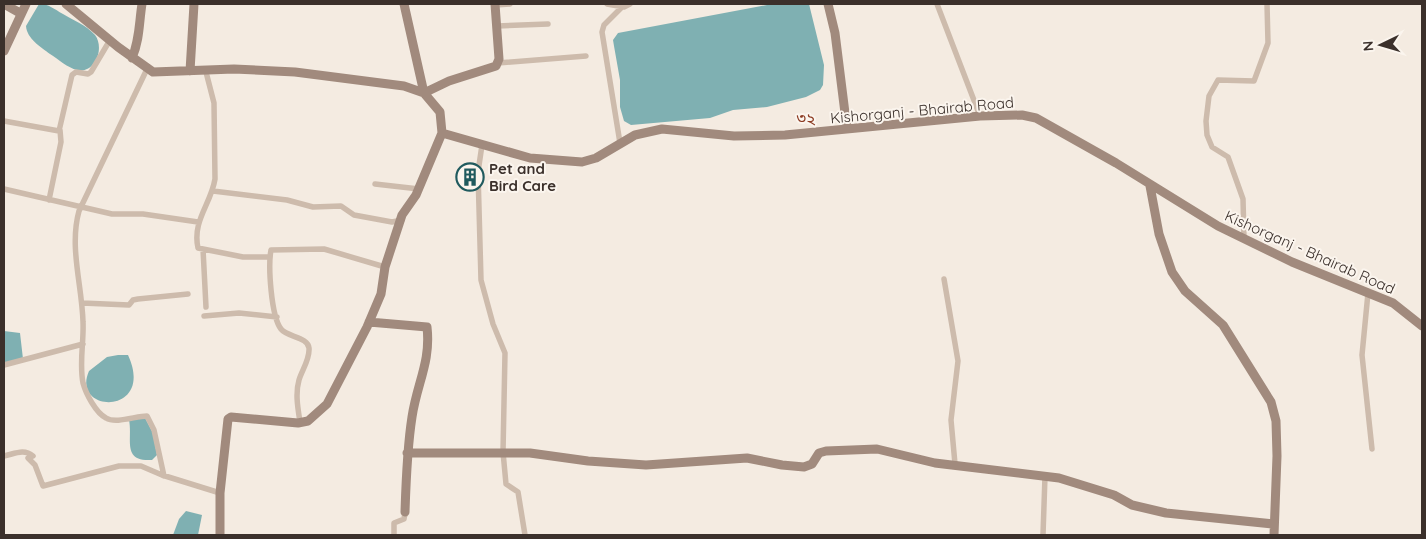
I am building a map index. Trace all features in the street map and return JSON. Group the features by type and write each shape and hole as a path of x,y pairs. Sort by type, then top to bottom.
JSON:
{"street":[{"path":"4,4 20,13"},
{"path":"4,51 20,13 26,4"},
{"path":"67,4 147,69 162,73 234,69 295,72 404,86 424,93 450,81 487,70 498,63 586,56"},
{"path":"132,58 138,42 139,11 142,4"},
{"path":"190,71 194,4"},
{"path":"220,535 220,493 230,418 308,421 327,404 339,385 381,294 385,267 402,220 402,215 419,189 442,133 440,112 424,93 404,4"},
{"path":"498,63 495,4 510,4"},
{"path":"608,4 624,6"},
{"path":"620,143 602,32 604,25 624,6 630,4"},
{"path":"828,4 835,33 847,129"},
{"path":"937,4 980,116"},
{"path":"1244,238 1243,199 1228,157 1212,146 1207,135 1206,121 1209,96 1218,80 1254,82 1268,43 1266,4"},
{"path":"497,26 548,24"},
{"path":"49,200 61,142 60,130 72,75 76,72 88,74 91,72 110,40"},
{"path":"147,69 80,208 74,234 82,303 83,384 98,412 105,418 112,420 147,416 154,430 164,476"},
{"path":"206,72 214,103 216,169 213,191 198,222 198,248 243,257 270,257"},
{"name":"Kishorganj - Bhairab Road","path":"442,133 547,161 582,162 596,158 641,133 662,129 734,136 785,135 980,116 1036,118 1116,163 1193,212 1292,262 1393,303 1422,326"},
{"path":"4,122 60,130"},
{"path":"482,145 478,172 481,280 493,324 505,356 503,452 506,484 519,495 526,535"},
{"path":"374,184 419,189"},
{"path":"1150,186 1159,234 1172,272 1185,291 1220,321 1271,402 1276,421 1277,456 1274,535"},
{"path":"4,189 112,214 143,214 198,222"},
{"path":"213,191 286,200 313,207 341,206 351,214 392,222 402,220"},
{"path":"300,422 297,389 306,364 309,348 307,343 281,328 277,317 270,257 271,250 276,248 324,249 385,267"},
{"path":"203,249 206,307"},
{"path":"944,278 958,360 951,420 954,464"},
{"path":"1368,293 1362,354 1372,448"},
{"path":"82,303 129,305 133,300 188,294"},
{"path":"204,316 239,312 277,317"},
{"path":"369,322 428,326 427,360 425,371 417,390 407,453 405,514 404,519 394,523 394,535"},
{"path":"4,365 83,344"},
{"path":"407,453 503,452 553,455 617,464 666,464 740,458 804,467 812,464 822,452 855,448 877,449 935,463 1046,476 1081,484 1114,495 1132,505 1166,513 1273,524"},
{"path":"4,456 22,451 33,456 28,458 35,465 44,486 119,466 141,466 164,476 220,493"},
{"path":"1042,535 1046,476"}],"water":[{"path":"39,4 51,7 84,26 95,35 98,40 98,53 89,68 77,70 70,67 43,49 32,39 26,26"},
{"path":"772,4 809,4 824,65 823,85 820,90 806,97 767,107 733,110 710,118 631,125 624,121 620,107 620,80 613,40 618,33"},
{"path":"4,331 20,333 23,359 4,363"},
{"path":"128,355 134,375 131,389 123,398 112,402 100,401 91,395 86,385 89,371 107,357"},
{"path":"145,418 153,433 157,455 152,460 142,460 136,457 130,448 129,420"},
{"path":"186,511 202,515 198,535 173,535 179,519"}],"place":[{"name":"Pet and Bird Care","path":"470,177"}],"district":[{"name":"৩২","path":"806,118"}]}
